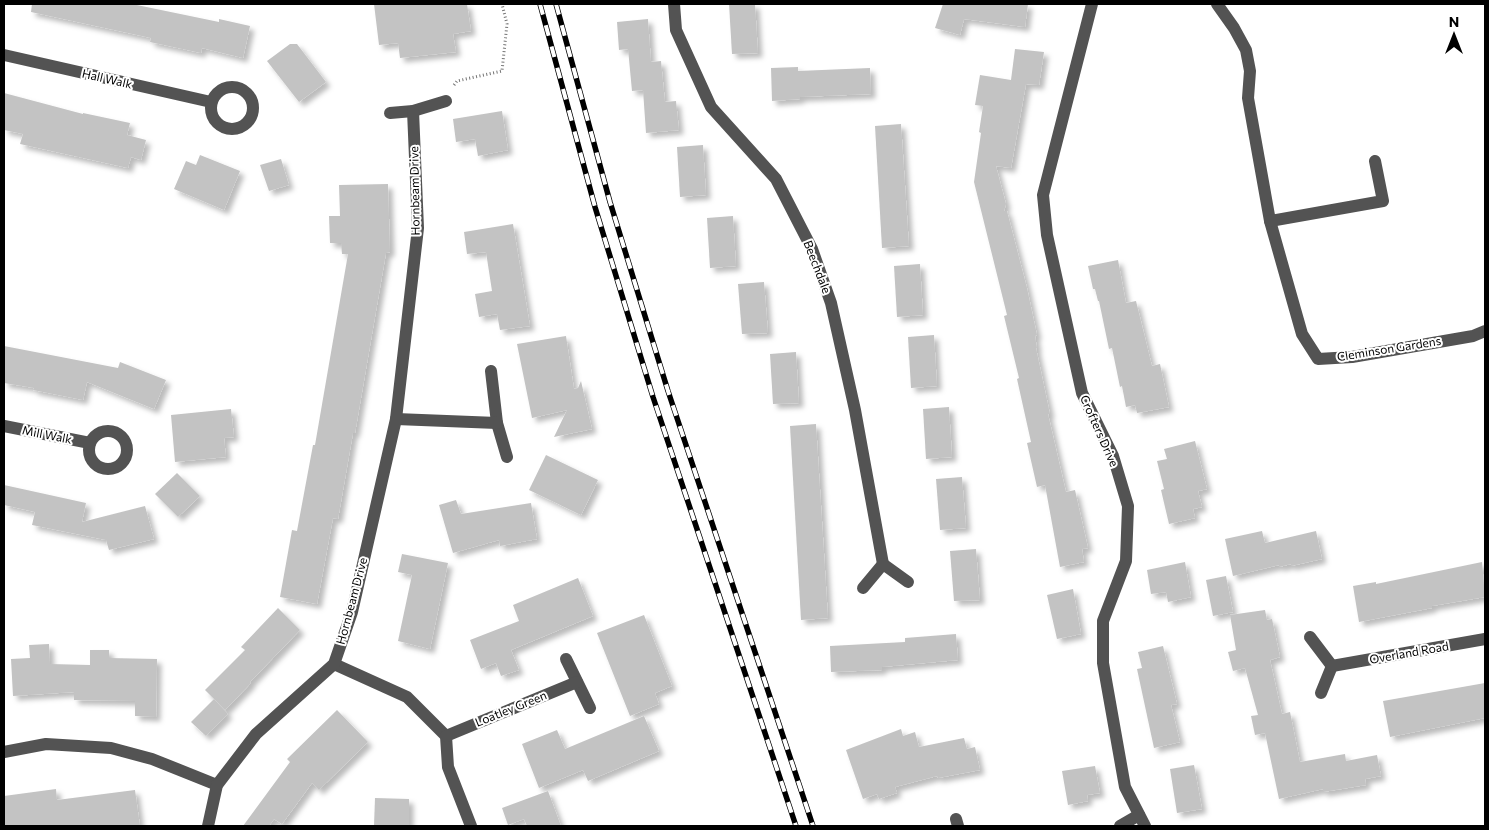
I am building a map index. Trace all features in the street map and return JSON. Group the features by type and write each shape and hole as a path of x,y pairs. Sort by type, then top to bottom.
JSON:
{"street":[{"name":"Beechdale","path":"674,4 676,30 711,107 776,178 812,249 831,303 855,410 884,564"},
{"name":"Crofters Drive","path":"1092,4 1043,195 1047,235 1082,394 1113,456 1128,506 1126,561 1103,621 1103,663 1125,788 1142,821"},
{"name":"Cleminson Gardens","path":"1217,4 1234,28 1246,50 1250,71 1248,98 1270,221 1302,334 1318,359 1352,357 1474,336 1485,332"},
{"name":"Hall Walk","path":"4,55 211,102"},
{"path":"390,113 413,111 446,101"},
{"name":"Hornbeam Drive","path":"208,826 217,786 256,734 334,664 352,612 396,420 418,228 413,111"},
{"path":"1270,221 1383,200 1375,161"},
{"path":"491,371 496,423 508,457"},
{"path":"396,420 496,423"},
{"name":"Mill Walk","path":"4,426 90,444"},
{"path":"863,588 884,564 908,582"},
{"path":"1310,637 1332,666 1321,693"},
{"name":"Overland Road","path":"1332,666 1485,640"},
{"path":"566,659 590,708"},
{"path":"334,664 407,697 446,736 448,768 471,826"},
{"name":"Loatley Green","path":"446,736 576,682"},
{"path":"4,752 46,744 111,748 152,759 217,786"},
{"path":"1120,826 1142,821"}],"path":[{"path":"446,101 456,81 502,71 507,24 502,4"}],"building":[{"path":"32,4 132,4 219,22 219,19 250,26 243,58 202,48 201,53 150,42 151,38 31,12"},
{"path":"374,4 467,4 471,31 453,34 456,52 400,58 398,43 379,45"},
{"path":"729,4 755,4 758,53 732,54"},
{"path":"943,4 1028,4 1025,27 964,19 960,35 935,28"},
{"path":"648,19 651,62 661,61 665,102 676,101 679,130 646,133 643,90 632,91 628,49 619,50 617,22"},
{"path":"290,44 297,44 326,82 299,102 267,61"},
{"path":"1015,49 1044,52 1039,85 1026,84 1011,168 996,166 1006,204 1004,211 1007,211 1027,288 1037,335 1035,336 1036,348 1050,414 1048,414 1066,492 1075,490 1088,548 1082,549 1084,562 1060,567 1045,485 1037,487 1027,443 1031,442 1017,379 1019,378 1004,316 1007,315 974,182 983,106 975,105 980,75 1011,80"},
{"path":"798,67 798,71 870,68 871,94 800,97 800,99 772,101 771,68"},
{"path":"4,93 83,114 130,123 127,135 146,140 141,160 131,157 128,168 20,144 23,134 4,130"},
{"path":"502,111 508,150 478,156 475,139 456,142 453,119"},
{"path":"901,124 909,246 882,248 875,126"},
{"path":"703,145 706,195 680,197 677,147"},
{"path":"200,155 240,171 224,210 174,189 186,161 196,165"},
{"path":"281,159 289,185 269,191 260,165"},
{"path":"388,184 390,252 386,253 355,433 353,433 338,519 333,518 317,604 280,597 292,530 297,531 313,445 315,445 348,254 342,254 341,243 330,243 329,216 340,216 339,185"},
{"path":"733,216 736,266 710,268 707,218"},
{"path":"513,224 530,326 500,330 497,314 479,317 475,294 492,291 486,252 467,254 464,232"},
{"path":"1118,260 1126,303 1136,301 1152,366 1160,364 1169,407 1137,413 1135,405 1126,407 1112,348 1109,349 1099,301 1095,289 1093,289 1088,266"},
{"path":"920,264 923,315 897,317 894,266"},
{"path":"764,282 768,333 742,334 738,284"},
{"path":"934,335 937,386 911,388 908,337"},
{"path":"566,336 574,389 578,388 581,381 592,429 554,437 567,410 532,418 517,344"},
{"path":"4,346 118,368 120,362 166,380 154,409 87,382 83,400 33,390 34,388 4,383"},
{"path":"796,352 799,403 773,404 770,354"},
{"path":"949,407 952,457 926,459 923,409"},
{"path":"231,409 234,437 224,438 226,457 175,462 171,415"},
{"path":"816,424 828,618 801,620 790,426"},
{"path":"1195,441 1207,489 1198,491 1202,507 1193,509 1195,518 1169,524 1161,490 1164,489 1157,461 1167,459 1164,449"},
{"path":"546,455 598,480 581,515 529,490"},
{"path":"177,473 200,496 178,517 155,494"},
{"path":"962,477 966,528 940,530 936,479"},
{"path":"4,485 86,503 82,522 145,506 154,539 109,550 106,540 32,525 35,512 4,505"},
{"path":"456,500 461,514 531,503 537,539 500,546 499,540 453,553 439,505"},
{"path":"1262,531 1265,543 1316,531 1322,559 1291,566 1291,564 1279,567 1279,565 1233,576 1225,539"},
{"path":"976,549 980,600 954,601 950,551"},
{"path":"402,554 448,563 430,649 398,641 412,575 398,572"},
{"path":"1185,562 1191,597 1168,602 1166,592 1151,594 1147,570"},
{"path":"1482,562 1485,597 1359,622 1353,586 1376,582 1376,584"},
{"path":"1226,576 1233,612 1213,616 1206,580"},
{"path":"578,578 593,616 511,650 519,670 501,676 496,663 481,669 470,640 519,621 513,605"},
{"path":"1073,589 1081,634 1057,639 1047,595"},
{"path":"278,608 300,630 225,710 205,690 245,650 241,647"},
{"path":"1265,610 1267,620 1272,619 1280,657 1270,660 1282,714 1290,712 1300,762 1345,754 1346,761 1377,755 1381,776 1365,779 1366,785 1323,792 1323,789 1279,799 1265,733 1255,735 1251,716 1258,715 1245,668 1233,671 1228,652 1236,650 1230,615"},
{"path":"644,615 672,686 655,693 659,704 630,716 597,633"},
{"path":"956,634 958,660 882,667 882,670 831,672 830,646 905,642 905,638"},
{"path":"49,644 50,664 90,665 90,650 109,650 109,658 157,659 156,717 135,716 135,701 74,700 74,692 13,696 11,659 30,658 29,645"},
{"path":"1163,646 1177,704 1171,705 1180,742 1154,748 1137,669 1142,668 1138,652"},
{"path":"1485,683 1485,718 1390,737 1383,701"},
{"path":"214,699 228,714 206,736 191,722"},
{"path":"337,710 368,742 319,790 312,783 282,824 274,819 269,826 243,826 290,762 287,759"},
{"path":"644,716 659,751 588,781 583,770 539,788 522,744 557,730 565,749"},
{"path":"901,729 903,736 915,732 919,747 964,738 967,749 975,747 980,770 938,778 937,776 895,787 897,793 879,799 877,794 863,799 846,750"},
{"path":"1194,765 1202,809 1177,813 1170,769"},
{"path":"1095,766 1100,793 1087,795 1088,801 1068,805 1062,771"},
{"path":"56,789 57,800 135,790 140,826 4,826 4,796"},
{"path":"548,791 561,826 527,826 524,819 508,825 502,808"},
{"path":"375,798 409,799 409,826 374,826"}],"railway":[{"path":"540,4 595,207 653,397 796,826"},
{"path":"556,4 610,202 668,391 813,826"}]}
